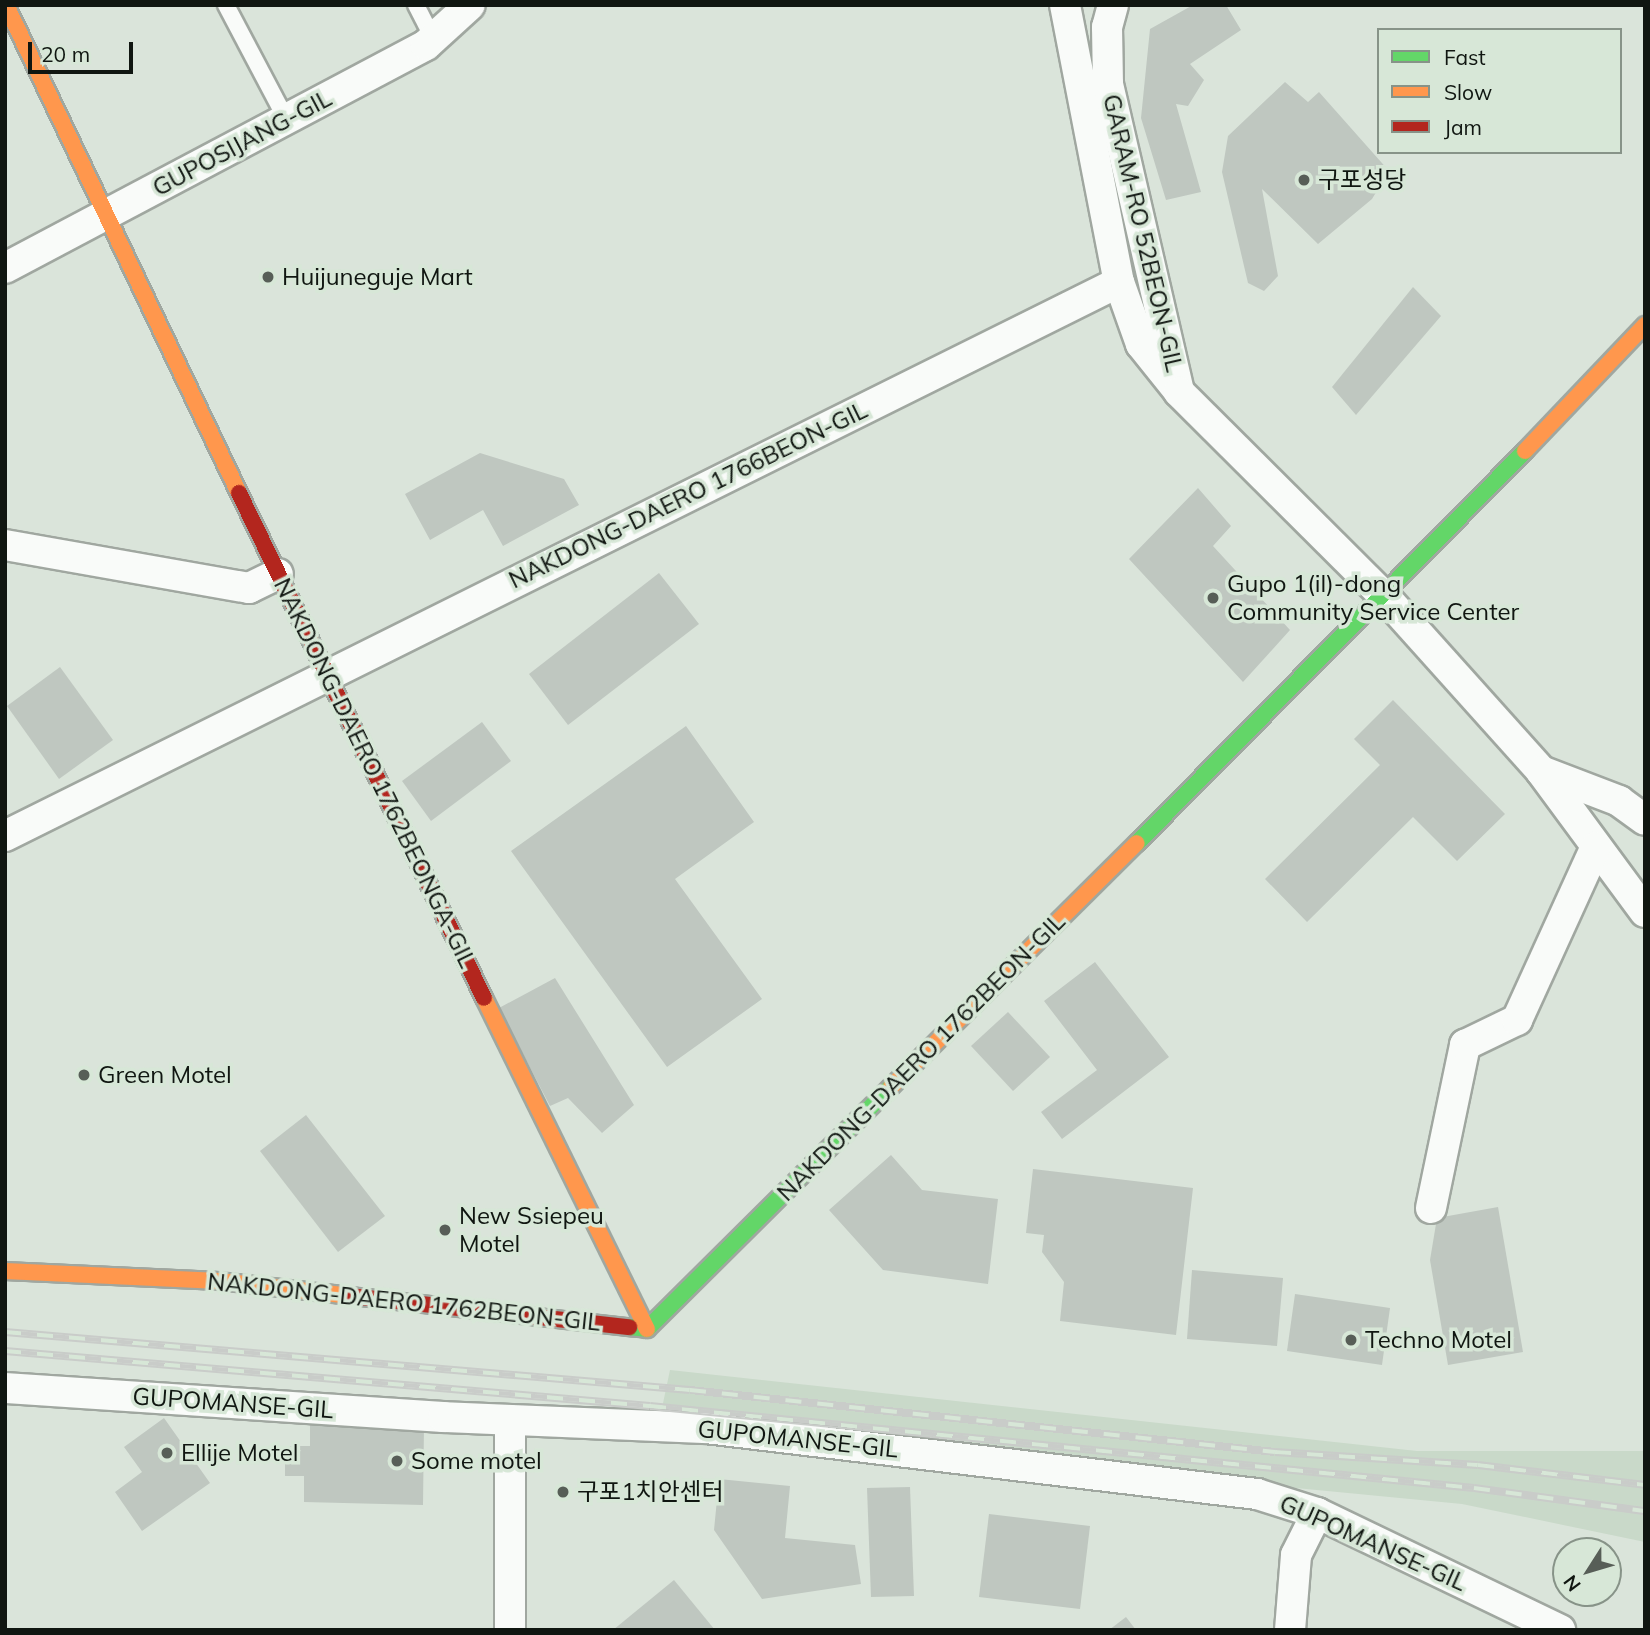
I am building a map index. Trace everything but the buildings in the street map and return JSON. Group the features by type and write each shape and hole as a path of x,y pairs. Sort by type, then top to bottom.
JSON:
{"street":[{"name":"NAKDONG-DAERO 1762BEONGA-GIL","path":"6,5 325,674 647,1329"},
{"name":"GUPOSIJANG-GIL","path":"5,268 433,38 470,5"},
{"path":"1065,5 1119,282 1141,344 1180,392"},
{"name":"GARAM-RO 52BEON-GIL","path":"1113,5 1107,27 1108,83 1180,392 1385,597 1541,771 1645,912"},
{"name":"NAKDONG-DAERO 1766BEON-GIL","path":"5,836 325,674 1119,282"},
{"name":"NAKDONG-DAERO 1762BEON-GIL","path":"5,1271 219,1281 647,1329 1385,597 1645,325"},
{"path":"5,545 249,588 278,574"},
{"path":"1541,771 1619,801 1645,820"},
{"path":"1431,1208 1465,1045 1517,1020 1597,847"},
{"name":"GUPOMANSE-GIL","path":"5,1388 510,1420 706,1428 1130,1475 1257,1494 1317,1513 1546,1627"},
{"path":"510,1420 510,1630"},
{"path":"1290,1630 1296,1555 1317,1513"}],"lane":[{"path":"226,5 286,119"},
{"path":"416,5 433,38"}],"shaded area":[{"path":"670,1370 1417,1451 1645,1451 1645,1542 1462,1504 658,1427"}],"railway":[{"path":"5,1332 690,1390 1275,1452 1478,1465 1645,1485"},
{"path":"5,1351 650,1406 1474,1488 1645,1511"}],"traffic: fast":[{"path":"1137,843 1525,451"},
{"path":"629,1327 647,1329 891,1087"}],"traffic: slow":[{"path":"6,5 239,493"},
{"path":"1525,451 1645,325"},
{"path":"891,1087 1137,843"},
{"path":"484,998 647,1329"},
{"path":"5,1271 219,1281 351,1296"}],"traffic: jam":[{"path":"239,493 484,998"},
{"path":"351,1296 629,1327"}],"place":[{"name":"구포성당","path":"1304,180"},
{"name":"Huijuneguje Mart","path":"268,277"},
{"name":"Gupo 1(il)-dong Community Service Center","path":"1213,598"},
{"name":"Green Motel","path":"84,1075"},
{"name":"New Ssiepeu Motel","path":"445,1230"},
{"name":"Techno Motel","path":"1351,1340"},
{"name":"Ellije Motel","path":"167,1453"},
{"name":"Some motel","path":"397,1461"},
{"name":"구포1치안센터","path":"563,1492"}]}
